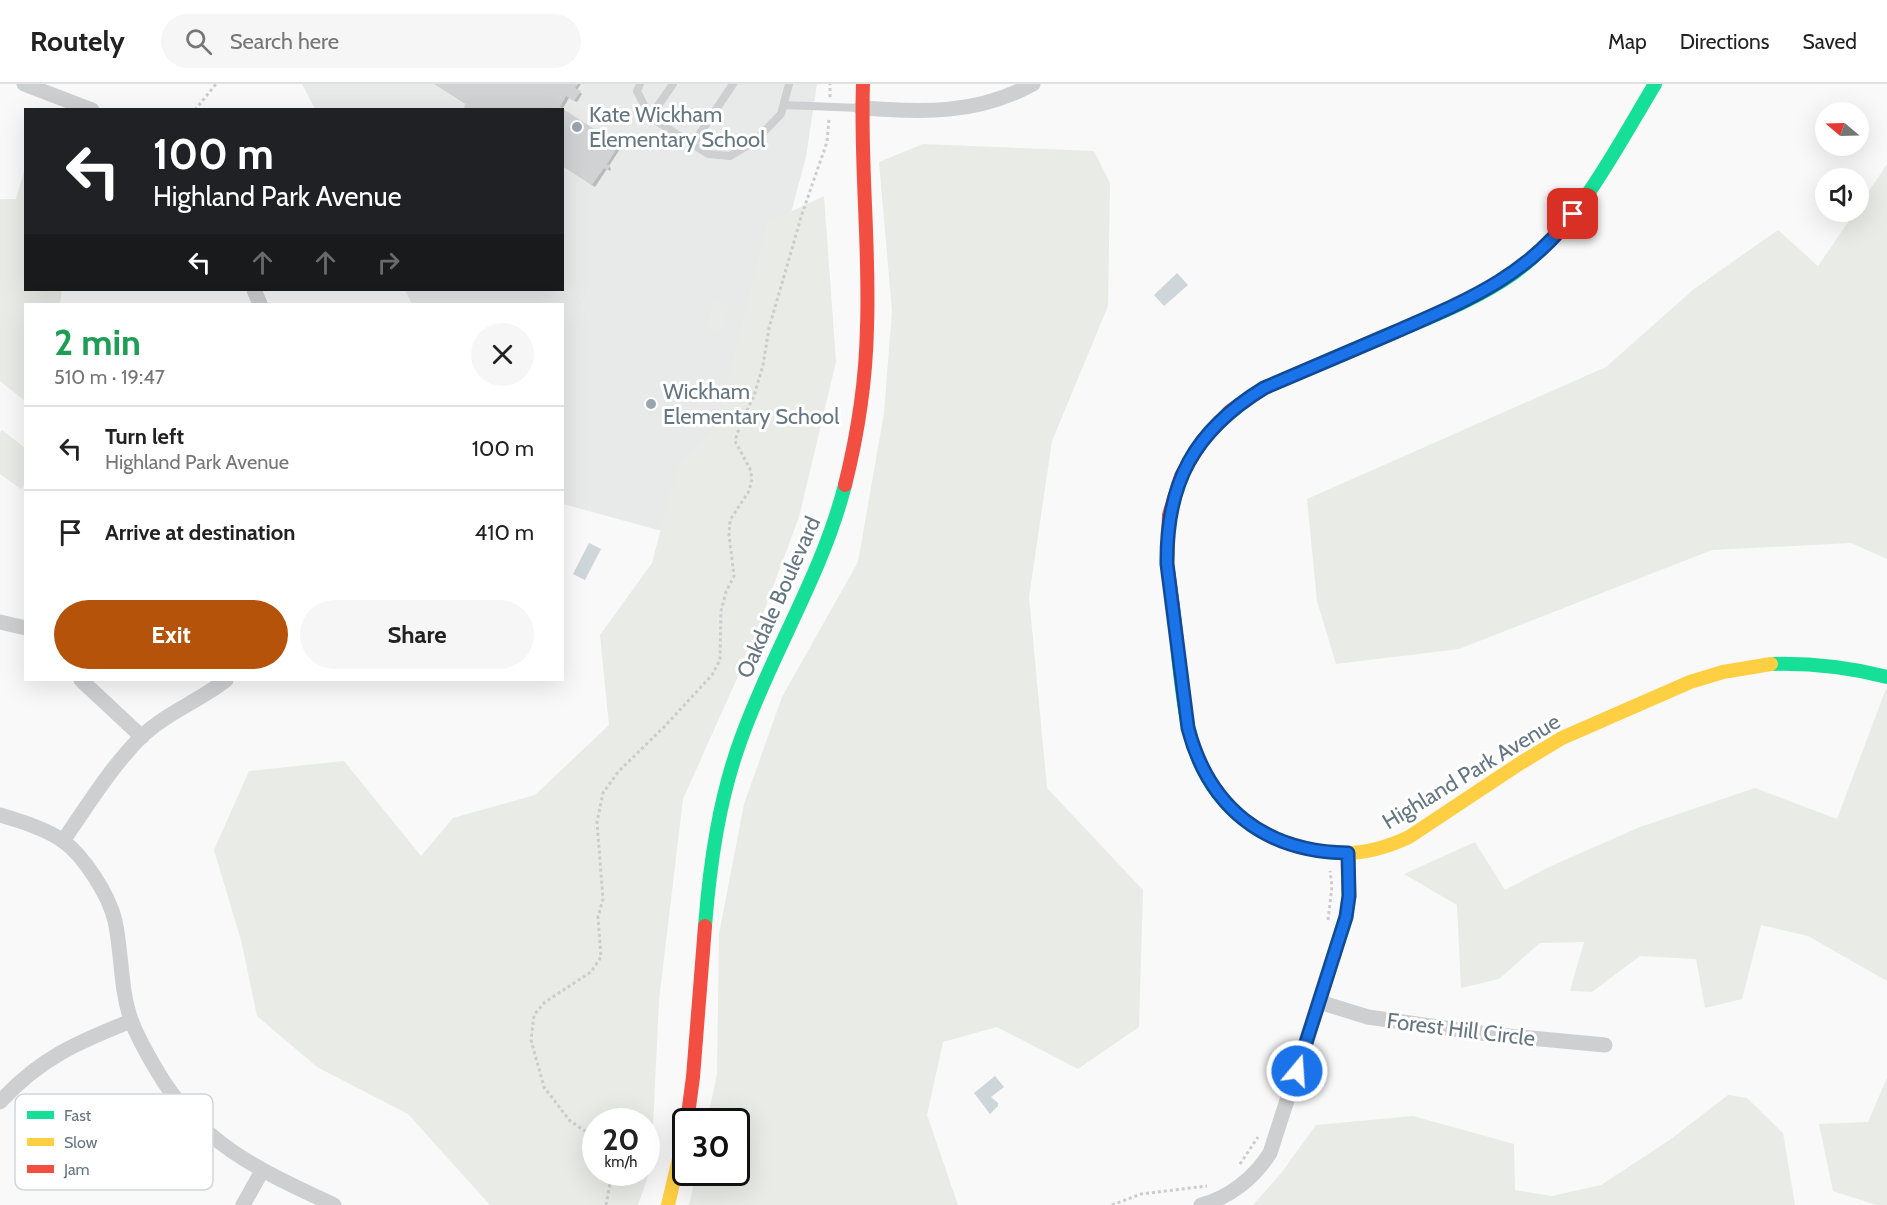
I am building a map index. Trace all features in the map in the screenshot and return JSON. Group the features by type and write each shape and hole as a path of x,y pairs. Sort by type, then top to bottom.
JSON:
{"street":[{"path":"24,84 87,108"},
{"name":"Oakdale Boulevard","path":"689,1108 694,1075 707,889 723,799 755,700 828,541 855,442 862,402 868,291 860,158 863,84"},
{"path":"861,108 926,111 966,108 994,101 1033,84"},
{"name":"Highland Park Avenue","path":"1655,84 1581,203 1564,226 1516,271 1493,287 1460,304 1264,388 1242,401 1210,431 1195,451 1176,490 1169,514 1167,539 1167,564 1188,728 1193,749 1204,773 1219,795 1233,811 1254,828 1301,849 1348,853 1374,850 1394,844 1418,832 1544,747 1698,679 1736,669 1794,663 1823,664 1887,677"},
{"path":"0,622 24,628"},
{"path":"82,681 142,737"},
{"path":"63,841 123,758 142,737 162,720 209,693 225,681"},
{"path":"0,815 25,823 63,841 82,860 99,884 115,919 131,1021 156,1070 174,1094"},
{"path":"1201,1205 1227,1195 1248,1179 1270,1153 1346,917 1349,896 1348,853"},
{"name":"Forest Hill Circle","path":"1319,1002 1368,1017 1488,1034 1605,1046"},
{"path":"0,1102 38,1065 63,1050 131,1021"},
{"path":"213,1137 262,1171 334,1205"},
{"path":"243,1205 262,1171"},
{"path":"668,1205 672,1186"}],"lane":[{"path":"640,84 637,91 650,117 708,154 730,156 755,141 782,114 789,84"},
{"path":"650,117 673,84"},
{"path":"693,144 733,84"},
{"path":"784,105 861,108"}],"path":[{"path":"197,108 216,84"},
{"path":"582,1129 570,1121 544,1087 531,1040 534,1015 545,1002 591,972 601,957 598,917 603,899 597,822 603,793 618,772 712,675 720,660 721,611 726,592 734,576 729,535 730,519 749,491 752,479 750,469 735,441 741,422 754,396 763,365 769,328 802,214 827,142 830,84"},
{"path":"1322,870 1348,873"},
{"path":"1325,929 1331,901 1330,871"},
{"path":"1239,1164 1259,1134"},
{"path":"1112,1205 1141,1194 1188,1190 1209,1185"},
{"path":"606,1205 610,1186"}],"shaded area":[{"name":"Wickham Elementary School","path":"302,84 817,84 806,157 702,542 564,504 564,303 412,303 406,291 564,291 564,108 314,108"},
{"path":"923,144 1094,151 1110,183 1108,306 1052,441 1029,597 1047,788 1143,890 1139,1027 1078,1069 997,1027 943,1042 927,1115 958,1205 689,1205 693,1186 750,1186 750,1108 710,1108 717,1074 719,934 744,804 782,697 858,562 884,413 892,311 879,162"},
{"path":"1887,164 1887,559 1851,543 1712,550 1459,649 1336,664 1317,601 1307,499 1606,367 1694,289 1778,230 1818,266 1848,222 1869,222 1869,191"},
{"path":"24,171 24,291 62,291 60,303 24,303 24,400 0,381 0,199 16,199"},
{"path":"824,196 836,362 799,517 748,654 683,799 659,1000 654,1108 582,1108 582,1186 645,1186 638,1205 490,1205 408,1114 317,1067 257,1016 241,940 214,850 249,771 344,761 421,856 453,818 535,795 609,725 600,635 652,563 677,468 716,426 767,223"},
{"path":"1177,273 1188,285 1164,306 1154,295"},
{"path":"713,301 729,304 723,332 707,329"},
{"path":"2,430 24,447 24,484 21,489 0,474 0,433"},
{"path":"589,543 601,549 585,580 573,574"},
{"path":"1887,686 1887,981 1808,936 1761,925 1742,999 1705,1008 1696,959 1640,956 1592,992 1570,991 1584,942 1540,943 1499,979 1461,988 1457,905 1404,874 1475,842 1505,890 1549,867 1640,827 1755,788 1837,819"},
{"path":"995,1076 1004,1087 991,1097 998,1103 998,1106 990,1114 974,1093"},
{"path":"1887,1078 1887,1205 1876,1205 1833,1191 1819,1124 1868,1122"},
{"path":"1728,1095 1747,1098 1783,1133 1795,1205 1253,1205 1282,1172 1316,1125 1413,1116 1514,1144 1515,1190 1552,1196 1601,1185 1671,1139"}],"building":[{"name":"Kate Wickham Elementary School","path":"434,84 578,84 575,88 581,91 574,101 566,96 560,107 562,108 464,108 465,103"},
{"name":"Kate Wickham Elementary School","path":"564,110 619,145 607,164 610,166 607,170 604,168 592,185 564,167"}],"traffic: fast":[{"path":"1388,335 1484,292 1514,273 1537,254 1557,233 1594,186 1655,84"},
{"path":"705,926 717,831 733,762 753,707 823,550 845,485"},
{"path":"1173,607 1181,685 1189,730 1197,757 1209,780 1224,801 1242,818 1263,832 1286,843 1312,850 1339,853"},
{"path":"1771,664 1829,666 1887,677"}],"traffic: slow":[{"path":"1339,853 1375,849 1409,837 1562,738 1690,682 1723,672 1771,664"},
{"path":"668,1205 672,1186"}],"traffic: jam":[{"path":"845,485 861,406 866,347 868,297 863,84"},
{"path":"1173,607 1167,564 1169,515 1181,476 1202,441 1230,411 1264,388 1388,335"},
{"path":"689,1108 705,926"}],"place":[{"name":"Kate Wickham Elementary School","path":"577,127"},
{"name":"Wickham Elementary School","path":"651,404"}],"route":[{"path":"1297,1071 1346,917 1349,896 1348,853 1301,849 1254,828 1233,811 1204,773 1193,749 1188,728 1167,564 1169,514 1176,490 1195,451 1210,431 1242,401 1264,388 1460,304 1493,287 1545,246 1573,214"}]}
